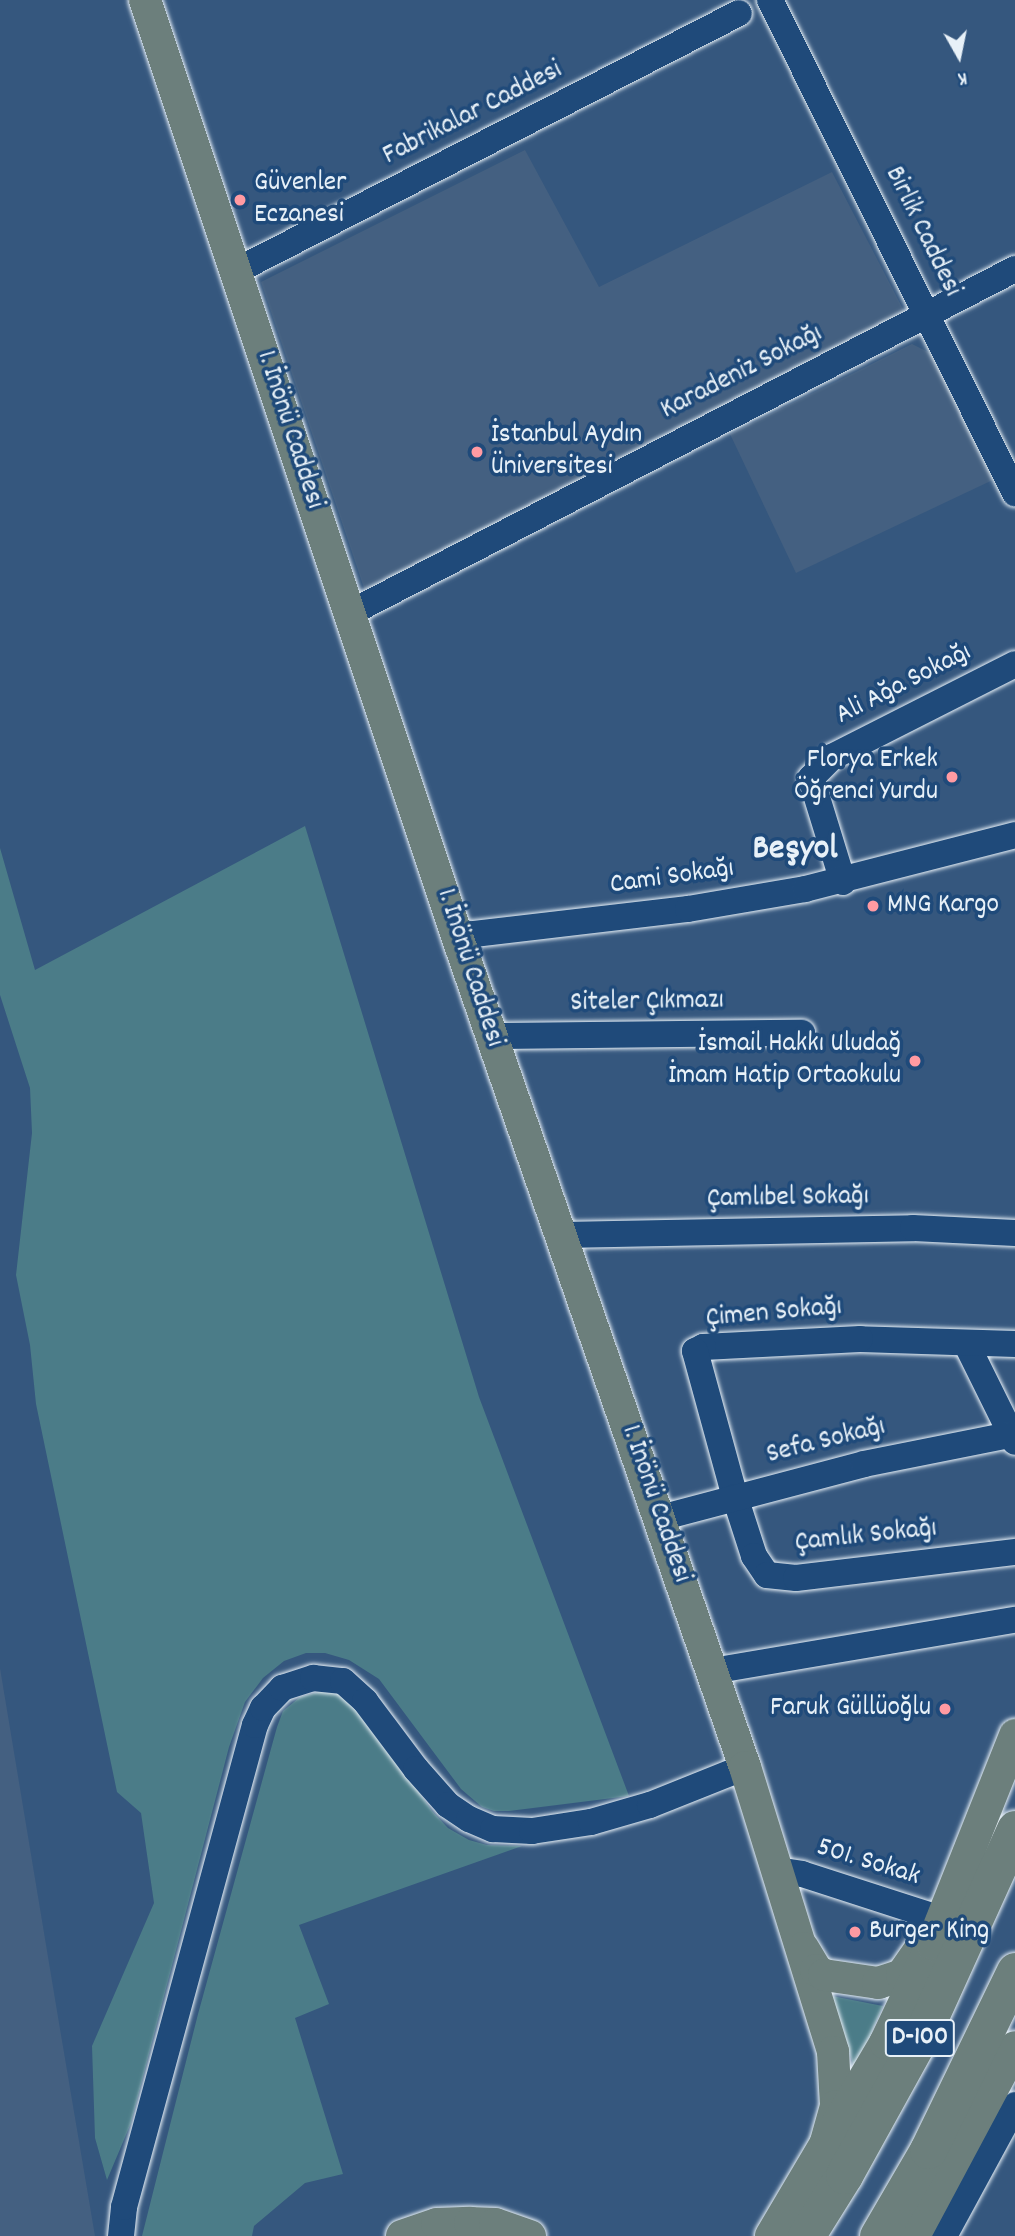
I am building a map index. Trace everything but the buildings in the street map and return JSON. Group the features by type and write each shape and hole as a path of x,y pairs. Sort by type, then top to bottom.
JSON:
{"highway":[{"name":"D-100","path":"806,2236 870,2130 923,2032 1015,1829"},
{"name":"D-100","path":"878,2236 928,2150 1015,1971"}],"main road":[{"name":"1. İnönü Caddesi","path":"145,0 457,936 712,1671 797,1934"},
{"path":"771,2236 884,2043 941,1919 1015,1735"},
{"path":"797,1934 816,1970 842,1979 878,1983 902,1975 941,1919"},
{"path":"797,1934 835,2063 836,2106 824,2149"},
{"path":"914,2236 1015,2046"},
{"path":"402,2236 437,2224 470,2223 495,2224 530,2236"}],"street":[{"name":"Birlik Caddesi","path":"770,0 1015,493"},
{"name":"Fabrikalar Caddesi","path":"236,271 739,13"},
{"name":"Karadeniz Sokağı","path":"350,613 1015,269"},
{"name":"Ali Ağa Sokağı","path":"844,882 811,778 832,757 1015,663"},
{"name":"Cami Sokağı","path":"457,936 688,909 844,882 1015,835"},
{"name":"Siteler Çıkmazı","path":"491,1036 802,1033"},
{"name":"Çamlıbel Sokağı","path":"562,1235 914,1228 1015,1233"},
{"name":"Çimen Sokağı","path":"735,1497 695,1351 703,1347 860,1339 966,1343"},
{"path":"1012,1439 966,1343 1015,1344"},
{"name":"Sefa Sokağı","path":"660,1518 864,1464 1012,1439"},
{"name":"Çamlık Sokağı","path":"735,1497 754,1556 767,1575 796,1578 1015,1552"},
{"path":"712,1671 1015,1620"},
{"path":"121,2236 124,2207 255,1725 263,1708 282,1688 313,1678 343,1681 365,1701 416,1769 448,1805 469,1819 493,1829 532,1831 591,1822 650,1805 744,1767"},
{"name":"501. Sokak","path":"776,1870 802,1874 941,1919"},
{"path":"944,2236 1015,2105"}],"shaded area":[{"name":"İstanbul Aydın Üniversitesi","path":"525,150 599,287 832,172 905,313 365,591 261,282"},
{"path":"912,344 940,358 997,478 796,573 730,434"},
{"path":"0,1668 59,2023 95,2236 0,2236"}],"green space":[{"path":"305,826 479,1397 629,1796 509,1811 494,1811 482,1807 461,1789 379,1679 349,1660 325,1653 306,1653 284,1661 263,1678 245,1702 229,1747 131,2123 107,2180 95,2138 92,2046 154,1903 141,1813 117,1792 36,1404 30,1345 16,1275 32,1133 30,1088 0,995 0,848 35,970"},
{"path":"322,1691 339,1694 356,1703 432,1811 448,1828 469,1840 487,1845 522,1846 299,1925 329,2004 295,2018 343,2174 305,2183 254,2226 252,2236 142,2236 198,2014 277,1727 283,1711 300,1697"},
{"path":"832,1996 883,2006 855,2070"}],"place":[{"name":"Güvenler Eczanesi","path":"240,200"},
{"name":"İstanbul Aydın Üniversitesi","path":"477,452"},
{"name":"Florya Erkek Öğrenci Yurdu","path":"952,777"},
{"name":"MNG Kargo","path":"873,906"},
{"name":"İsmail Hakkı Uludağ İmam Hatip Ortaokulu","path":"915,1061"},
{"name":"Faruk Güllüoğlu","path":"945,1709"},
{"name":"Burger King","path":"855,1932"}],"district":[{"name":"Beşyol","path":"795,850"}]}
